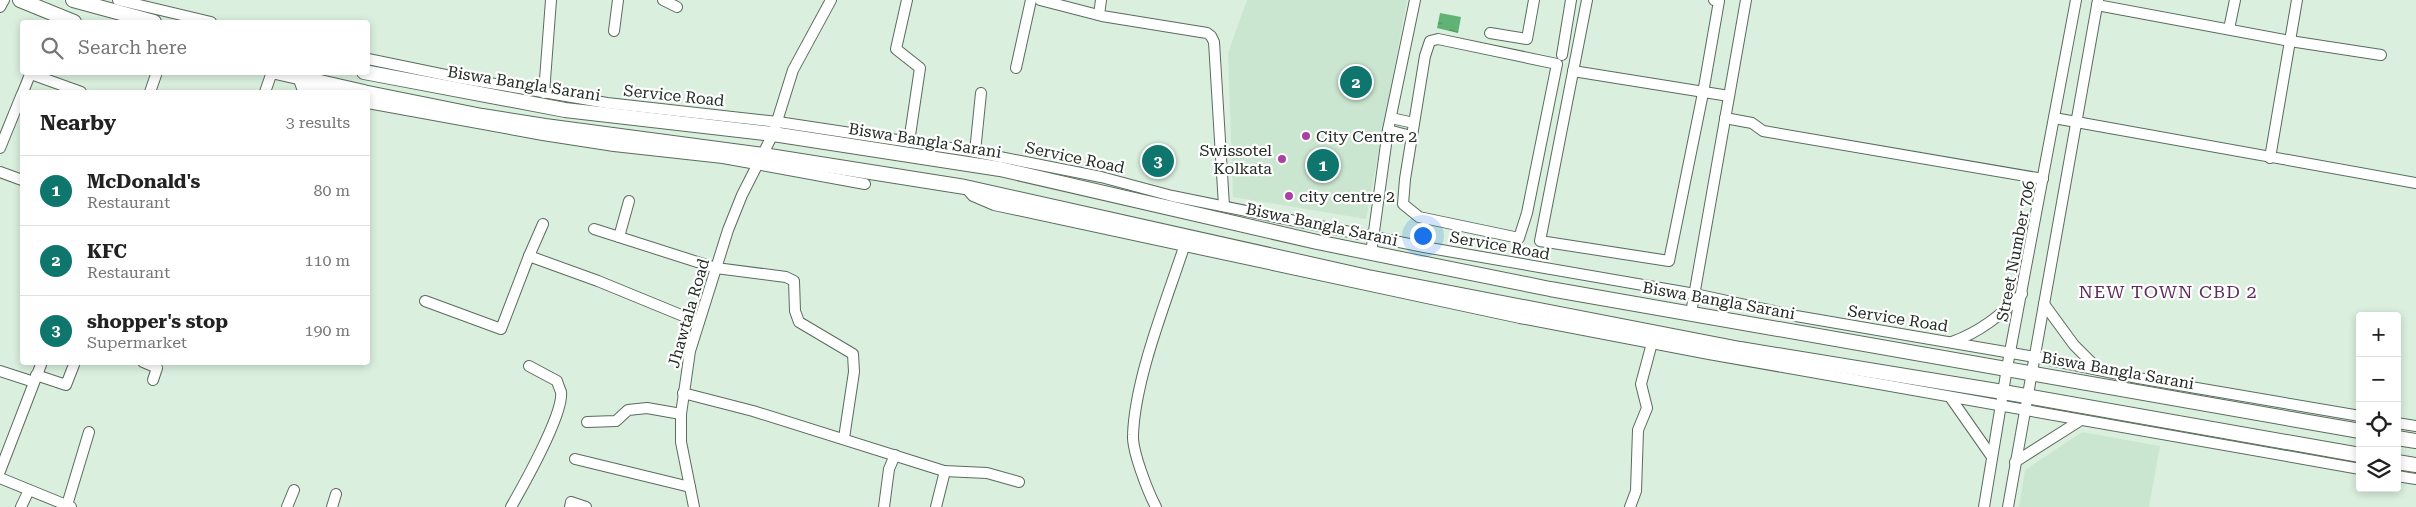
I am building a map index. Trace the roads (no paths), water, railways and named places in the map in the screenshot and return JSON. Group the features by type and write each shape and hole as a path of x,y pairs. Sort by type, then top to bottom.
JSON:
{"main road":[{"path":"20,0 53,19"},
{"path":"73,0 147,20"},
{"name":"Biswa Bangla Sarani","path":"370,73 564,110 776,128 1000,169 1155,206 1550,289 2356,430"},
{"path":"289,75 353,90"},
{"path":"370,95 389,103 544,131 965,187 1436,290 1740,349 2003,392 2026,403 2356,454"},
{"path":"2401,439 2416,441"},
{"path":"2401,463 2416,465"}],"street":[{"path":"0,7 4,0"},
{"path":"118,0 203,20"},
{"path":"544,93 551,0"},
{"path":"614,31 618,0"},
{"path":"663,0 677,8"},
{"name":"Jhawtala Road","path":"694,507 682,442 681,414 683,393 698,322 742,195 776,128 793,70 830,0"},
{"path":"907,0 896,49 920,68 909,142"},
{"path":"1016,68 1032,0"},
{"path":"1040,0 1098,15 1207,33 1212,36 1214,42 1224,206"},
{"path":"1098,15 1102,0"},
{"path":"1371,252 1388,130 1415,0"},
{"path":"1490,33 1527,39 1534,0"},
{"path":"1562,55 1571,0"},
{"path":"1587,0 1540,241 1669,261 1704,93 1719,1 1714,0"},
{"path":"1691,313 1746,0"},
{"name":"Street Number 706","path":"1984,507 2000,406 2076,0"},
{"path":"2229,29 2235,0"},
{"path":"2270,158 2297,0"},
{"path":"2008,507 2097,3 2290,41 2381,55"},
{"path":"1438,39 1557,64 1527,213 1519,238 1419,217 1403,204 1411,136 1430,41 1438,39"},
{"name":"Service Road","path":"370,59 606,103 776,128 909,142 975,152 1101,177 1172,196 1500,261 1695,294 1796,316 1951,342 1973,333 2000,316 2022,293"},
{"path":"1573,71 1729,96"},
{"path":"24,90 30,75"},
{"path":"35,75 68,90"},
{"path":"151,90 156,75"},
{"path":"266,90 271,75"},
{"path":"298,77 302,88 312,90"},
{"path":"975,152 981,93"},
{"path":"0,148 20,100"},
{"path":"370,103 389,103"},
{"path":"1391,118 1414,123"},
{"path":"1726,118 1752,123 1762,131 2043,179"},
{"path":"2054,118 2416,183"},
{"path":"1388,130 1411,136"},
{"path":"761,160 865,184"},
{"path":"0,172 20,179"},
{"path":"965,187 973,196 994,204 1184,247 1520,318 2000,406 2026,403 2081,420 2356,468"},
{"path":"619,237 629,201"},
{"path":"425,301 501,329 543,224"},
{"path":"594,229 716,268 786,277 794,281 795,311 799,322 853,354 854,372 844,438"},
{"path":"1156,507 1147,490 1132,436 1144,373 1184,247"},
{"path":"529,256 598,281 698,322"},
{"path":"2044,304 2078,349 2101,371"},
{"path":"1951,342 2101,371 2356,415"},
{"path":"1630,507 1636,491 1638,430 1647,408 1641,388 1652,343"},
{"path":"0,470 41,365"},
{"path":"0,372 66,385 74,365"},
{"path":"150,365 157,368 153,380"},
{"path":"511,507 545,441 561,394 557,381 529,366"},
{"path":"683,393 753,410 945,471 987,473 1019,482"},
{"path":"1950,397 1992,457"},
{"path":"587,422 616,420 628,410 647,408 681,414"},
{"path":"2015,462 2081,420"},
{"path":"2401,424 2416,426"},
{"path":"0,478 69,506 89,432"},
{"path":"884,507 889,469 895,455"},
{"path":"575,460 690,487"},
{"path":"936,507 945,471"},
{"path":"2401,477 2416,479"},
{"path":"21,507 29,490"},
{"path":"287,507 294,490"},
{"path":"332,507 336,494"},
{"path":"570,507 571,502 586,507"}],"water":[{"path":"1440,13 1461,17 1458,33 1437,28"}],"place":[{"name":"KFC","path":"1356,82"},
{"name":"City Centre 2","path":"1306,136"},
{"name":"Swissotel Kolkata","path":"1282,159"},
{"name":"shopper's stop","path":"1158,161"},
{"name":"McDonald's","path":"1323,165"},
{"name":"city centre 2","path":"1289,196"}],"district":[{"name":"NEW TOWN CBD 2","path":"2168,292"}]}
